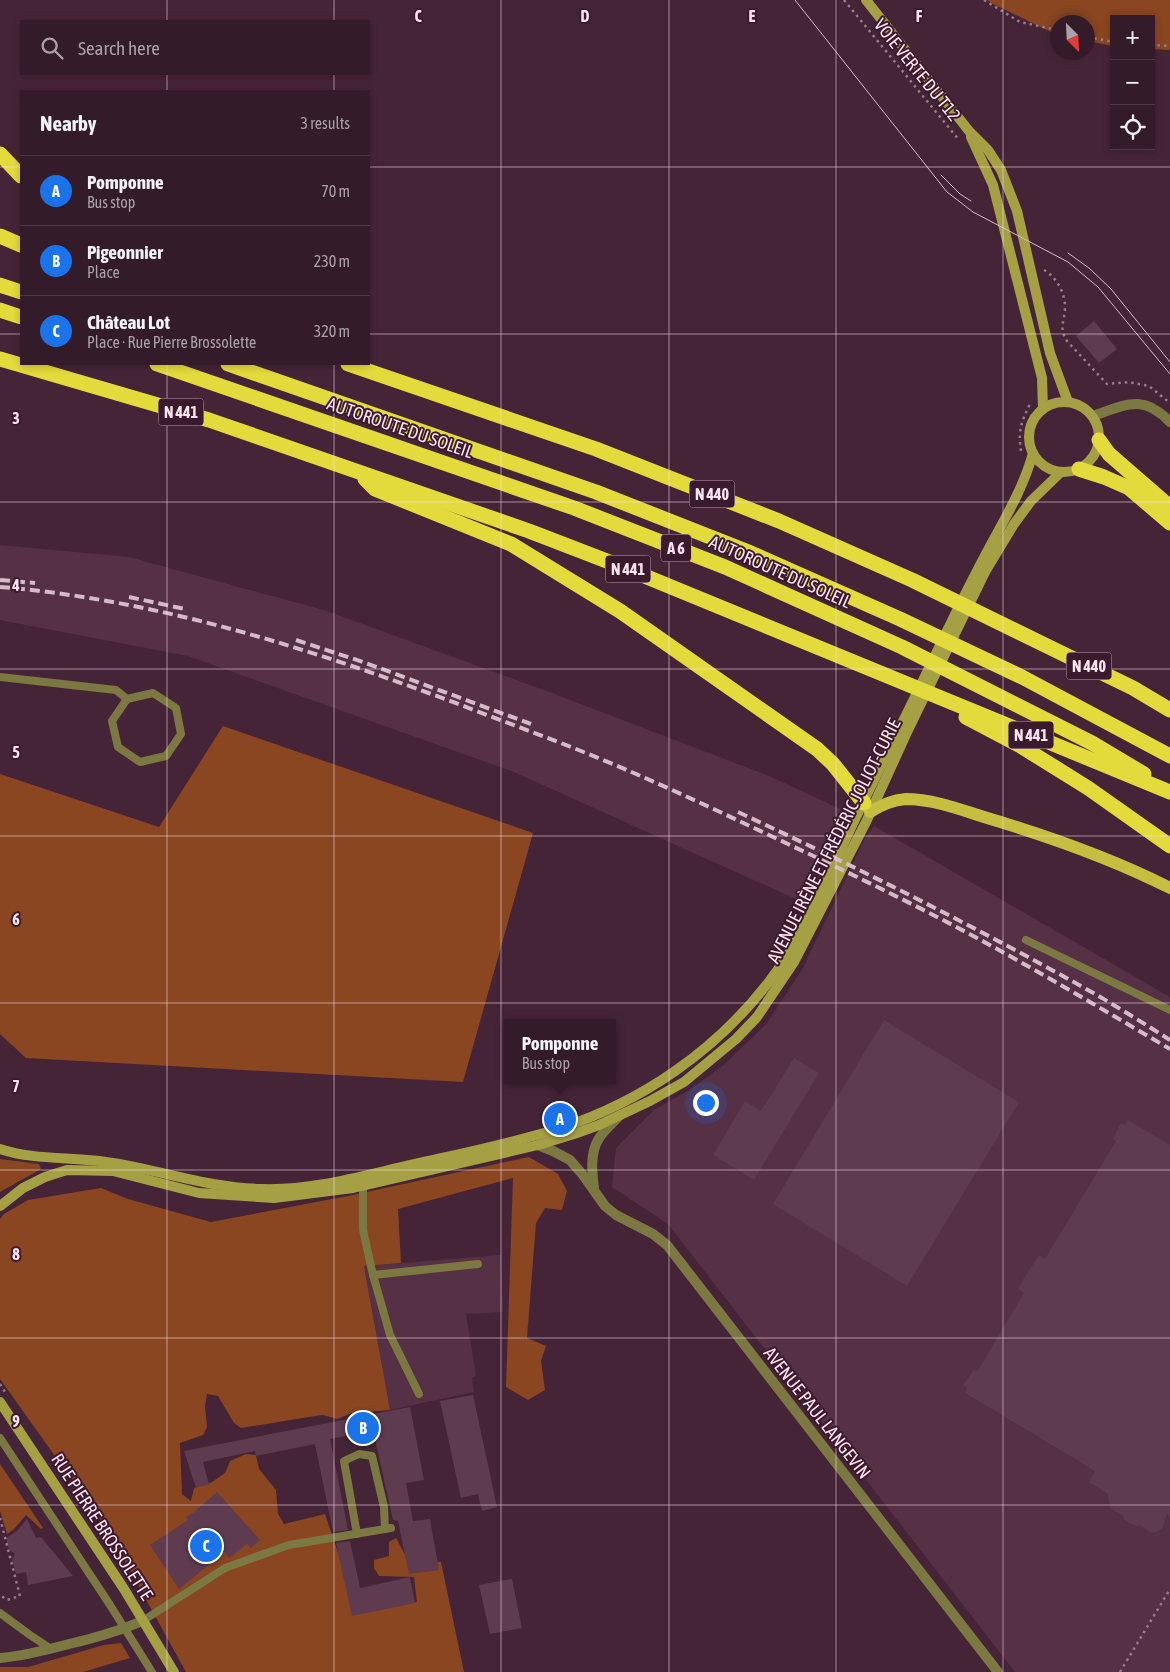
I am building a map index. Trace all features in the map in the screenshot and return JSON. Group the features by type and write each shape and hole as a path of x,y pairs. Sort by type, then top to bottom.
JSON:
{"highway":[{"path":"0,154 20,175"},
{"path":"0,236 20,245"},
{"path":"0,285 20,292"},
{"path":"0,310 20,317"},
{"name":"N 441","path":"0,359 20,365"},
{"name":"N 441","path":"21,365 209,420 529,531 617,564 1170,790"},
{"name":"AUTOROUTE DU SOLEIL","path":"160,365 574,508 725,567 902,647 1092,743 1170,790"},
{"name":"AUTOROUTE DU SOLEIL","path":"231,365 596,492 751,553 900,619 1022,677 1170,756"},
{"name":"N 440","path":"363,367 596,450 779,521 912,580 1134,688 1170,710"},
{"path":"1099,440 1109,454 1170,507"},
{"path":"1079,469 1129,488 1170,523"},
{"path":"359,473 375,489 511,544 620,611 817,749 833,764 864,813"},
{"path":"892,678 1019,745 1088,788 1170,846"},
{"path":"1134,688 1170,700"}],"main road":[{"path":"866,0 969,131 988,150 1001,170 1017,211 1050,354 1068,402"},
{"path":"969,131 993,186 1042,378 1043,409"},
{"path":"1059,402 1068,402 1078,405 1093,416 1097,424 1099,440 1093,457 1086,464 1079,469 1062,472 1044,466 1033,453 1029,444 1029,434 1031,424 1043,409 1059,402"},
{"name":"AVENUE IRÈNE ET FRÉDÉRIC JOLIOT-CURIE","path":"0,1206 23,1188 67,1170 113,1171 199,1193 274,1198 363,1186 538,1145 574,1134 650,1101 684,1082 736,1039 758,1017 794,962 904,728 982,570 1027,474 1033,453"},
{"name":"AVENUE IRÈNE ET FRÉDÉRIC JOLIOT-CURIE","path":"982,570 1031,501 1062,472"},
{"path":"864,813 892,801 906,799 952,807 1024,828 1087,851 1170,888"},
{"name":"AVENUE IRÈNE ET FRÉDÉRIC JOLIOT-CURIE","path":"0,1149 28,1155 112,1162 209,1184 261,1190 305,1187 355,1178 544,1133 597,1114 646,1091 704,1050 736,1020 769,982 818,909"},
{"name":"RUE PIERRE BROSSOLETTE","path":"0,1402 144,1620 174,1672"}],"street":[{"path":"1093,416 1121,406 1140,403 1160,411 1170,422"},
{"path":"595,1191 592,1173 593,1154 598,1139 620,1115"},
{"name":"AVENUE PAUL LANGEVIN","path":"538,1145 570,1160 605,1206 616,1215 653,1234 672,1251 998,1672"},
{"path":"0,1658 26,1656 125,1628 144,1620"}],"lane":[{"path":"0,677 116,690 127,699"},
{"path":"153,694 176,708 181,734 166,756 140,762 118,747 112,721 127,699 153,694"},
{"path":"1026,940 1170,1010"},
{"path":"363,1186 363,1230 373,1275 390,1335 419,1394"},
{"path":"373,1275 478,1264"},
{"path":"0,1438 152,1672"},
{"path":"144,1620 224,1568 289,1545 388,1529 372,1456 359,1454 344,1461 357,1534"},
{"path":"0,1613 52,1649"}],"path":[{"name":"VOIE VERTE DU T12","path":"844,0 964,146"},
{"path":"984,0 1020,22 1050,28"},
{"path":"1095,38 1110,41"},
{"path":"1155,45 1170,46"},
{"path":"1028,260 1048,272 1055,280 1064,298 1062,334 1067,342 1107,384 1129,382 1149,386 1170,402"},
{"path":"1021,460 1020,430 1024,416 1032,402"},
{"path":"0,1518 20,1596 7,1600 0,1595"},
{"path":"1120,1672 1170,1589"}],"shaded area":[{"path":"987,0 1170,0 1170,50 1155,49 1155,15 1110,15 1110,46 1095,42 1095,15 1050,15 1050,32"},
{"path":"0,545 129,557 327,611 552,693 769,776 847,812 838,846 809,905 514,772 188,656 0,620"},
{"path":"223,726 533,833 463,1082 26,1058 0,1034 0,774 159,827"},
{"path":"874,826 1170,997 1170,1672 1015,1672 668,1224 612,1187 616,1148 654,1110 688,1091 725,1064 767,1023 803,968 865,838"},
{"path":"529,1157 558,1174 567,1191 562,1210 545,1208 536,1223 527,1338 546,1346 541,1361 545,1390 528,1400 506,1387 513,1178 398,1209 401,1263 364,1266 390,1410 352,1413 337,1419 323,1415 241,1428 234,1423 218,1396 207,1394 205,1406 207,1427 203,1435 180,1443 182,1494 191,1501 194,1488 212,1482 225,1473 230,1461 246,1454 256,1455 259,1469 276,1490 278,1514 284,1524 325,1514 347,1579 379,1606 417,1602 414,1577 379,1576 374,1568 374,1560 389,1556 389,1542 396,1538 408,1560 441,1562 464,1672 186,1672 107,1529 0,1379 0,1219 4,1214 28,1200 101,1188 128,1199 211,1222 348,1196"},
{"path":"0,1159 39,1164 41,1169 0,1192"},
{"path":"501,1255 503,1312 466,1314 476,1376 472,1378 474,1392 390,1410 364,1266"},
{"path":"0,1464 43,1528 41,1529 26,1515 7,1534 0,1511"},
{"path":"121,1643 130,1658 83,1672 0,1672 0,1667 28,1667 104,1645"}],"building":[{"path":"1094,321 1117,349 1099,363 1076,336"},
{"path":"884,1020 1019,1102 907,1286 773,1204"},
{"path":"794,1058 819,1073 754,1180 713,1155 745,1101 761,1111"},
{"path":"1128,1120 1170,1145 1170,1516 1167,1514 1162,1529 1154,1533 1139,1524 1137,1527 1123,1519 1124,1517 1110,1508 1108,1494 1089,1482 1095,1471 965,1393 967,1388 963,1385 974,1370 977,1372 1024,1293 1018,1289 1024,1278 1039,1255 1045,1259 1116,1141 1113,1139 1121,1123 1126,1125"},
{"path":"473,1395 497,1507 482,1511 478,1494 461,1498 440,1401"},
{"path":"410,1407 424,1480 406,1483 413,1521 430,1519 439,1570 409,1574 398,1521 393,1520 375,1439 363,1442 351,1435 330,1439 348,1530 333,1532 315,1444 256,1456 255,1451 203,1462 209,1484 196,1488 184,1451"},
{"path":"217,1492 260,1540 251,1548 247,1544 229,1558 225,1552 179,1589 150,1545 188,1520 186,1517"},
{"path":"27,1519 36,1538 41,1537 73,1576 28,1585 26,1572 16,1574 12,1560 15,1554 9,1549 6,1538 17,1531"},
{"path":"350,1541 360,1588 410,1577 415,1603 352,1616 336,1543"},
{"path":"512,1579 522,1628 490,1634 479,1585"}],"tram line":[{"path":"795,0 947,192 973,212 1068,262 1098,287 1170,374"},
{"path":"941,175 960,194 971,201"},
{"path":"1068,253 1089,268 1111,289 1170,362"}],"railway":[{"path":"0,580 35,583"},
{"path":"0,587 118,603 177,615 234,630 291,646 405,684 570,747 692,799 920,908 1029,967 1170,1049"},
{"path":"129,597 185,609"},
{"path":"296,640 363,662 531,724"},
{"path":"738,812 868,874 995,939 1091,991 1170,1040"}],"place":[{"name":"Pomponne","path":"560,1119"},
{"name":"Pigeonnier","path":"363,1428"},
{"name":"Château Lot","path":"206,1546"}]}
